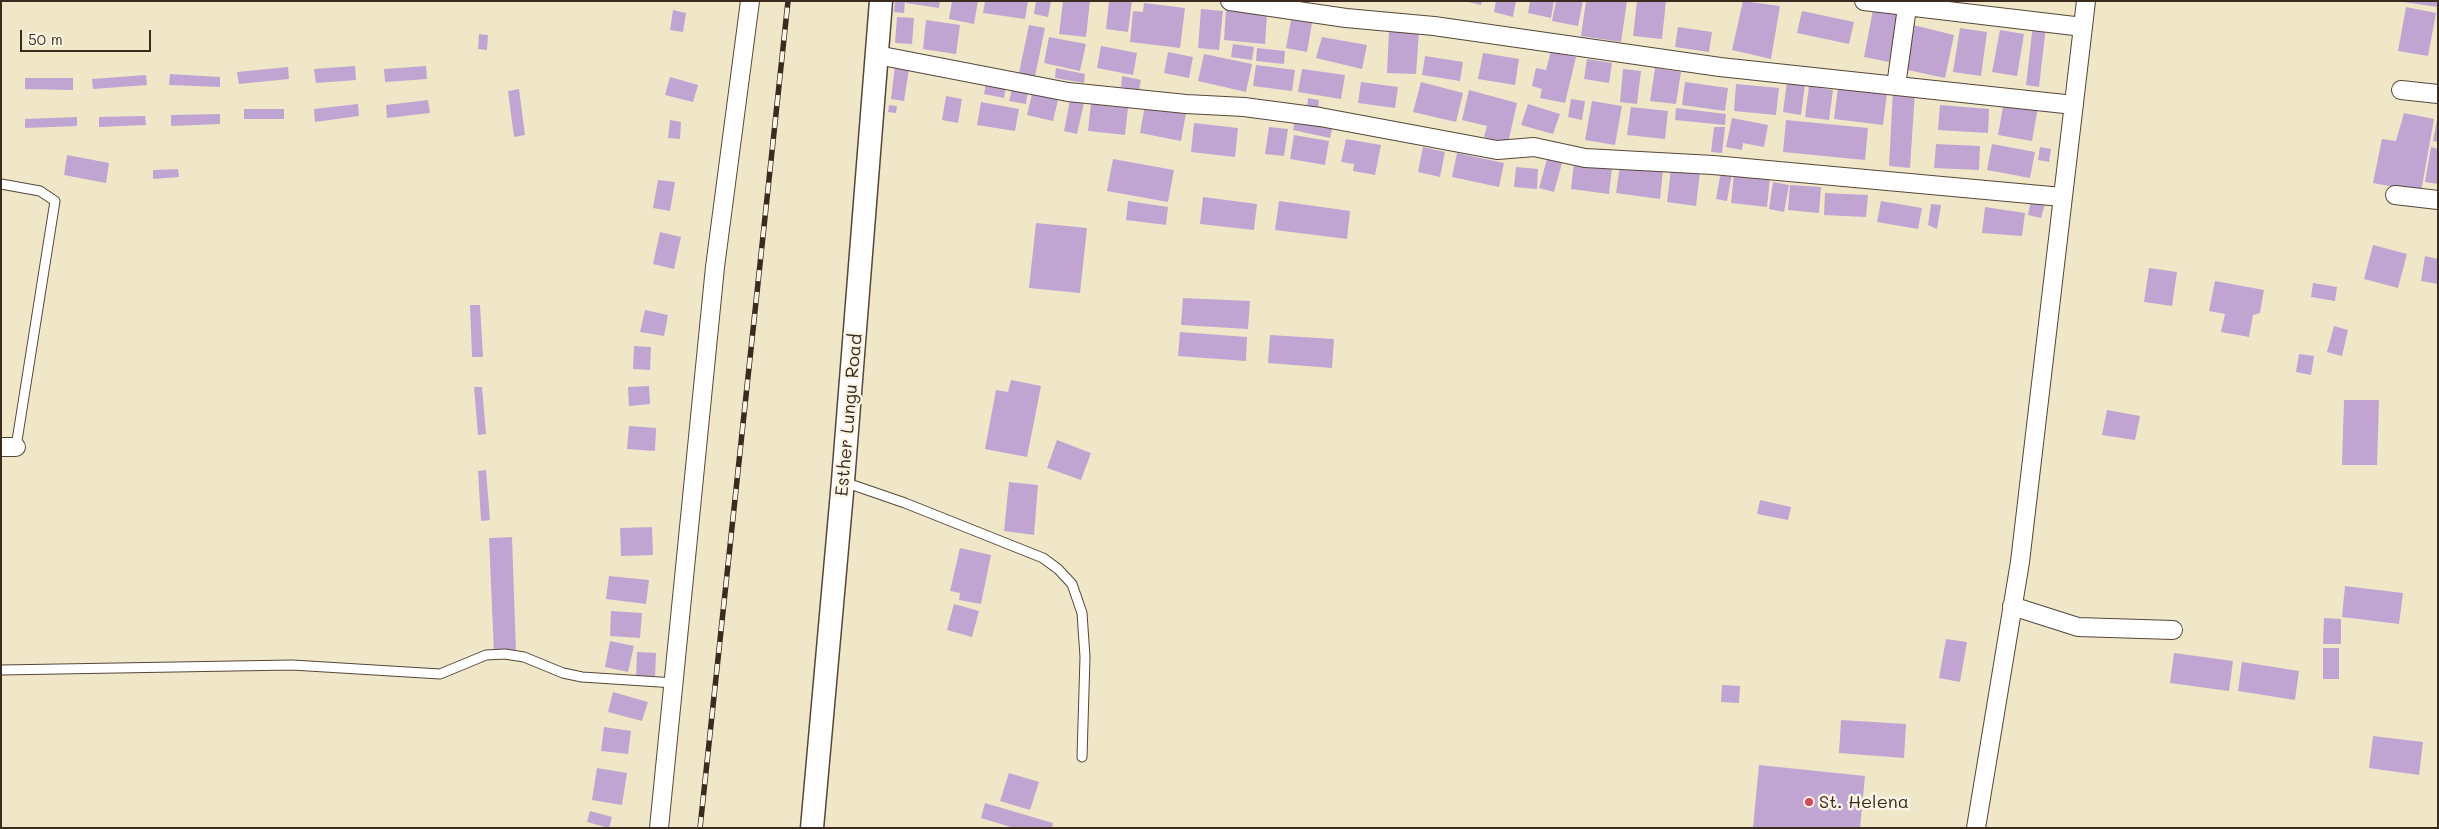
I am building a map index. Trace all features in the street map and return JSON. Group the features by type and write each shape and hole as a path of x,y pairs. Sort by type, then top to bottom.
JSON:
{"street":[{"path":"659,828 675,683 715,267 750,1"},
{"name":"Esther Lungu Road","path":"812,828 843,481 881,1"},
{"path":"1230,1 1346,18 1434,26 1720,67 2074,105"},
{"path":"1864,1 2083,27"},
{"path":"1976,828 2020,562 2086,1"},
{"path":"1896,86 1907,7"},
{"path":"877,55 1068,92 1186,104 1244,107 1320,117 1497,150 1534,147 1585,158 1713,165 2062,197"},
{"path":"2401,90 2438,94"},
{"path":"2395,194 2438,200"},
{"path":"2012,606 2078,627 2173,630"}],"lane":[{"path":"1,184 40,191 55,201 9,447"},
{"path":"843,481 923,510 1043,558 1058,569 1072,584 1082,613 1084,648 1082,758"},
{"path":"1,670 292,665 440,674 486,655 505,654 524,657 563,673 582,677 675,683"}],"building":[{"path":"895,1 905,1 904,13 894,12"},
{"path":"906,1 940,1 939,8 906,3"},
{"path":"952,1 978,1 974,24 949,19"},
{"path":"985,1 1028,1 1025,19 983,13"},
{"path":"1036,1 1051,1 1048,17 1034,14"},
{"path":"1063,1 1090,1 1086,37 1059,34"},
{"path":"1109,1 1132,1 1128,32 1106,29"},
{"path":"1464,1 1482,1 1481,5"},
{"path":"1496,1 1516,1 1513,17 1494,12"},
{"path":"1530,1 1554,1 1551,18 1528,13"},
{"path":"1556,1 1583,1 1578,26 1552,21"},
{"path":"1586,1 1627,1 1621,42 1581,36"},
{"path":"1637,1 1666,1 1662,39 1633,36"},
{"path":"1743,1 1780,6 1771,59 1732,50"},
{"path":"2438,1 2438,7 2403,2"},
{"path":"1144,3 1185,8 1180,48 1130,42 1133,11 1143,12"},
{"path":"2406,7 2436,13 2428,56 2398,51"},
{"path":"1201,9 1223,11 1219,50 1198,48"},
{"path":"673,10 686,13 683,32 670,30"},
{"path":"1226,10 1267,14 1265,44 1224,40"},
{"path":"1873,10 1898,14 1889,62 1864,57"},
{"path":"1802,11 1854,22 1849,44 1797,33"},
{"path":"897,17 914,18 912,44 895,43"},
{"path":"926,20 960,25 956,54 923,49"},
{"path":"1291,20 1312,23 1307,52 1286,48"},
{"path":"2033,24 2046,26 2039,87 2026,85"},
{"path":"1029,25 1045,28 1035,76 1019,73"},
{"path":"1913,25 1954,35 1945,78 1903,69"},
{"path":"1678,27 1712,32 1709,52 1675,47"},
{"path":"1960,28 1987,32 1981,76 1953,72"},
{"path":"1389,30 1419,31 1416,74 1387,73"},
{"path":"2000,30 2024,34 2017,76 1992,72"},
{"path":"479,34 488,35 487,50 478,49"},
{"path":"1049,37 1086,44 1080,71 1044,63"},
{"path":"1322,37 1367,45 1362,69 1316,58"},
{"path":"1233,44 1254,47 1252,60 1231,57"},
{"path":"1101,46 1137,53 1133,75 1097,68"},
{"path":"1257,48 1285,51 1284,64 1256,61"},
{"path":"1551,51 1576,57 1565,103 1540,98 1542,89 1532,86 1536,68 1546,70"},
{"path":"1168,52 1193,57 1189,78 1164,73"},
{"path":"1483,53 1519,59 1515,85 1478,79"},
{"path":"1204,54 1252,64 1246,92 1198,81"},
{"path":"1425,56 1463,62 1460,81 1422,75"},
{"path":"1587,59 1612,63 1609,83 1584,79"},
{"path":"1256,65 1295,70 1292,91 1253,86"},
{"path":"355,66 356,80 316,83 314,69"},
{"path":"426,66 427,79 385,82 384,69"},
{"path":"895,66 909,68 904,101 891,99"},
{"path":"288,67 289,79 239,84 237,72"},
{"path":"1056,68 1085,74 1084,83 1055,78"},
{"path":"1655,68 1681,72 1676,104 1650,101"},
{"path":"1302,69 1345,75 1341,99 1298,92"},
{"path":"1623,69 1641,71 1637,104 1620,102"},
{"path":"170,74 220,77 220,87 169,85"},
{"path":"146,75 147,85 93,89 92,79"},
{"path":"1122,76 1141,80 1139,90 1121,87"},
{"path":"670,77 698,85 693,102 665,95"},
{"path":"25,78 73,78 73,90 25,89"},
{"path":"986,82 1006,86 1004,98 984,94"},
{"path":"1361,82 1398,87 1395,108 1358,103"},
{"path":"1421,82 1463,93 1456,122 1413,112"},
{"path":"1685,82 1728,88 1725,111 1682,105"},
{"path":"1787,82 1805,85 1801,115 1783,112"},
{"path":"1736,84 1779,88 1776,115 1734,111"},
{"path":"1809,86 1833,90 1829,120 1805,117"},
{"path":"1838,87 1887,93 1883,125 1834,119"},
{"path":"519,89 525,135 514,137 508,91"},
{"path":"1012,89 1028,91 1026,104 1009,101"},
{"path":"1469,90 1517,103 1508,143 1484,137 1487,126 1462,120"},
{"path":"1893,90 1915,91 1910,168 1889,166"},
{"path":"1032,94 1058,100 1053,121 1027,115"},
{"path":"946,96 962,99 958,123 942,120"},
{"path":"1308,98 1319,100 1318,110 1307,109"},
{"path":"1571,99 1585,101 1582,120 1568,117"},
{"path":"428,100 430,113 387,118 386,105"},
{"path":"1070,100 1084,103 1077,134 1064,131"},
{"path":"1592,101 1622,106 1615,145 1585,140"},
{"path":"2004,101 2038,107 2032,141 1998,135"},
{"path":"981,102 1019,109 1015,131 977,125"},
{"path":"358,104 359,116 315,122 314,109"},
{"path":"1091,104 1128,108 1125,135 1088,131"},
{"path":"1528,104 1560,114 1553,134 1521,125"},
{"path":"889,105 897,106 896,113 888,112"},
{"path":"1145,105 1186,113 1181,141 1140,133"},
{"path":"1940,105 1989,109 1988,133 1938,130"},
{"path":"1631,107 1668,111 1665,139 1627,135"},
{"path":"1676,108 1726,114 1725,125 1675,120"},
{"path":"244,109 284,109 284,119 244,119"},
{"path":"2404,113 2434,119 2421,192 2373,183 2382,139 2396,141"},
{"path":"220,114 220,124 171,126 171,115"},
{"path":"145,116 146,125 99,127 99,117"},
{"path":"77,117 77,126 25,128 25,119"},
{"path":"1295,117 1333,126 1330,138 1293,130"},
{"path":"1732,118 1768,125 1764,147 1743,143 1742,150 1726,147"},
{"path":"670,120 681,122 680,139 668,138"},
{"path":"1786,120 1868,128 1865,160 1783,152"},
{"path":"2438,120 2438,142 2433,141"},
{"path":"1194,123 1238,128 1235,157 1191,152"},
{"path":"1269,127 1288,129 1284,156 1265,154"},
{"path":"1714,127 1725,127 1722,153 1711,152"},
{"path":"1294,135 1329,141 1325,165 1290,159"},
{"path":"1346,139 1381,145 1375,175 1353,171 1354,164 1341,162"},
{"path":"1936,144 1980,146 1979,170 1934,168"},
{"path":"1992,144 2035,152 2030,178 1987,170"},
{"path":"1423,147 1445,152 1440,177 1418,172"},
{"path":"2040,147 2051,149 2049,162 2038,160"},
{"path":"2431,147 2438,149 2438,184 2425,182"},
{"path":"1457,153 1504,163 1499,187 1452,177"},
{"path":"67,155 109,163 106,183 64,175"},
{"path":"1113,159 1174,170 1168,202 1107,191"},
{"path":"1547,159 1562,163 1554,192 1539,188"},
{"path":"1574,163 1612,168 1609,194 1571,189"},
{"path":"1620,165 1663,170 1660,199 1616,193"},
{"path":"1722,166 1733,168 1727,201 1716,199"},
{"path":"1516,167 1538,169 1537,189 1514,187"},
{"path":"178,169 179,177 153,179 153,170"},
{"path":"1671,169 1700,172 1696,206 1667,202"},
{"path":"1734,174 1770,177 1767,207 1731,203"},
{"path":"658,180 675,182 670,211 653,208"},
{"path":"1773,182 1789,185 1784,212 1769,209"},
{"path":"1790,185 1821,187 1819,213 1788,210"},
{"path":"1825,193 1868,195 1866,217 1824,215"},
{"path":"1203,197 1257,204 1254,230 1200,224"},
{"path":"2031,199 2046,201 2041,218 2028,215"},
{"path":"1128,201 1168,207 1166,225 1126,220"},
{"path":"1279,201 1350,211 1347,239 1275,230"},
{"path":"1881,201 1922,208 1918,229 1877,222"},
{"path":"1931,204 1941,205 1937,229 1928,225"},
{"path":"1985,207 2025,213 2022,236 1982,233"},
{"path":"1036,223 1087,228 1080,293 1029,288"},
{"path":"660,232 681,237 674,269 653,264"},
{"path":"2373,245 2407,254 2398,288 2364,279"},
{"path":"2425,256 2438,259 2438,284 2421,281"},
{"path":"2149,268 2177,272 2172,306 2144,302"},
{"path":"2215,281 2264,290 2260,313 2253,315 2249,337 2221,332 2225,314 2209,311"},
{"path":"2313,283 2337,287 2335,301 2311,297"},
{"path":"1183,298 1250,301 1248,329 1181,325"},
{"path":"470,305 480,305 483,357 472,357"},
{"path":"645,310 668,315 664,336 640,332"},
{"path":"2334,326 2348,330 2342,356 2327,352"},
{"path":"1180,332 1247,337 1246,361 1178,356"},
{"path":"1270,335 1334,339 1332,368 1268,363"},
{"path":"634,346 651,347 650,370 633,369"},
{"path":"2299,354 2314,356 2311,375 2296,372"},
{"path":"1011,380 1041,386 1027,457 985,449 996,390 1008,392"},
{"path":"649,386 650,404 629,406 628,387"},
{"path":"474,387 482,387 486,434 478,435"},
{"path":"2344,400 2379,400 2377,465 2342,465"},
{"path":"2107,410 2140,416 2135,440 2102,435"},
{"path":"629,426 656,428 655,451 627,449"},
{"path":"1057,440 1091,453 1081,480 1047,468"},
{"path":"486,470 490,520 481,521 478,471"},
{"path":"1009,482 1038,485 1034,535 1004,531"},
{"path":"1760,500 1791,507 1788,520 1757,514"},
{"path":"652,527 653,555 621,556 620,528"},
{"path":"512,537 516,652 494,653 489,538"},
{"path":"960,548 991,555 981,604 959,600 960,593 950,591"},
{"path":"609,576 649,580 646,604 606,599"},
{"path":"2345,586 2403,593 2399,624 2342,617"},
{"path":"954,604 979,611 972,637 947,630"},
{"path":"611,611 642,613 640,638 610,636"},
{"path":"2324,618 2341,619 2341,644 2323,644"},
{"path":"1946,639 1967,642 1960,682 1939,678"},
{"path":"610,641 634,646 628,672 605,667"},
{"path":"2323,648 2339,648 2339,679 2323,679"},
{"path":"637,652 656,653 655,679 636,678"},
{"path":"2174,653 2233,661 2229,691 2170,683"},
{"path":"2242,662 2299,671 2295,700 2238,691"},
{"path":"1722,685 1740,686 1739,703 1721,702"},
{"path":"613,692 648,702 642,721 608,712"},
{"path":"1841,720 1906,724 1904,758 1839,753"},
{"path":"604,727 631,731 628,754 601,751"},
{"path":"2373,736 2423,742 2419,775 2369,768"},
{"name":"St. Helena","path":"1759,765 1865,776 1860,828 1753,828"},
{"path":"597,768 627,773 622,805 592,800"},
{"path":"1009,773 1039,782 1030,810 1000,801"},
{"path":"985,803 1053,823 1052,828 1014,828 981,818"},
{"path":"590,811 612,817 609,828 587,822"}],"railway":[{"path":"700,828 788,1"}],"place":[{"name":"St. Helena","path":"1809,802"}]}
